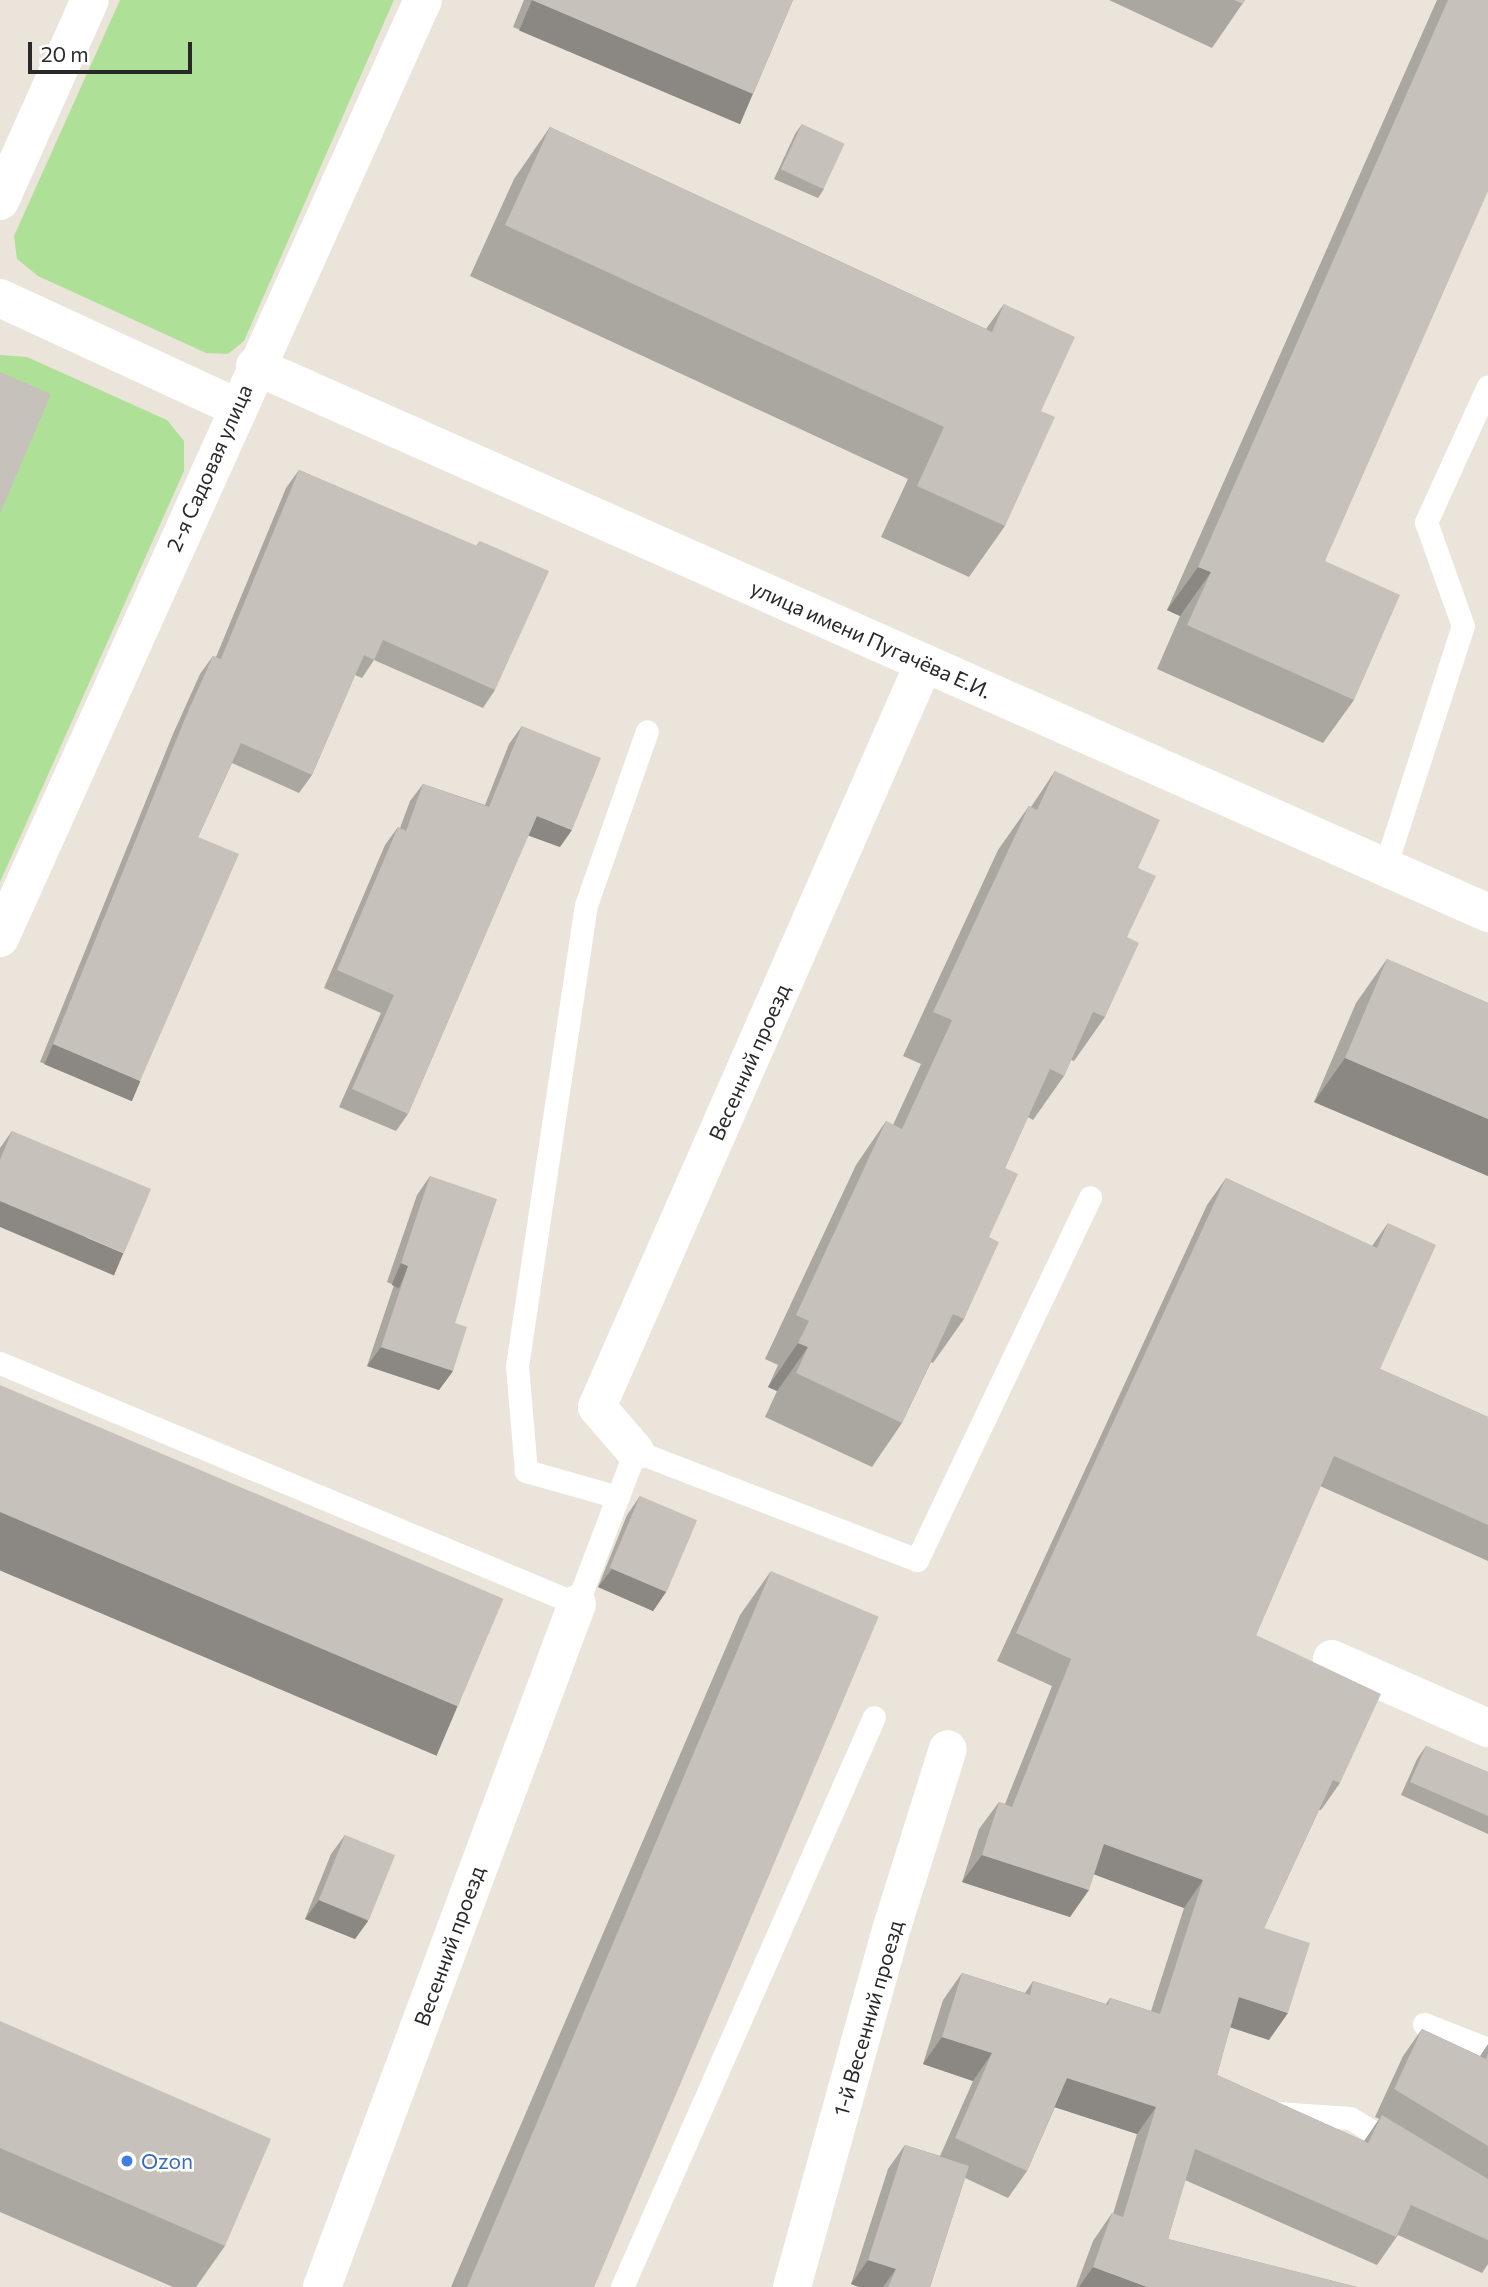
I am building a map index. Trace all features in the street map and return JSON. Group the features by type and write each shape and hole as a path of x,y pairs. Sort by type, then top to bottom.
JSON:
{"street":[{"path":"0,201 90,0"},
{"name":"2-я Садовая улица","path":"0,939 236,407 423,0"},
{"path":"0,298 236,407"},
{"name":"улица имени Пугачёва Е.И.","path":"255,366 1488,913"},
{"name":"Весенний проезд","path":"635,1451 597,1407 924,663"},
{"name":"Весенний проезд","path":"322,2287 577,1604"},
{"path":"1332,1659 1488,1728"},
{"name":"1-й Весенний проезд","path":"792,2287 893,1924 948,1749"}],"lane":[{"path":"1385,867 1464,625 1426,522 1488,386"},
{"path":"618,1497 526,1471 517,1366 586,905 647,731"},
{"path":"0,1363 577,1604 635,1451 918,1560 1090,1197"},
{"path":"622,2287 874,1717"},
{"path":"1424,2024 1488,2049"},
{"path":"1264,2112 1350,2118 1419,2159"}],"green space":[{"path":"120,0 394,0 244,341 228,354 206,353 38,276 17,259 14,236"},
{"path":"0,355 27,357 167,420 184,441 184,471 0,882"}],"building":[{"path":"532,0 793,0 753,94"},
{"path":"1448,0 1488,0 1488,191 1325,561 1400,595 1354,700 1187,625 1211,572 1198,567"},
{"path":"802,124 845,144 823,189 781,169"},
{"path":"550,127 992,332 1004,304 1075,337 1041,411 1055,417 1005,526 917,486 944,427 505,225"},
{"path":"0,372 51,394 0,514"},
{"path":"299,470 477,546 480,541 549,571 495,690 383,640 374,660 364,655 312,775 241,743 198,837 239,854 140,1081 53,1044 186,716 213,656 221,659"},
{"path":"522,726 601,758 572,830 537,816 408,1114 352,1089 394,995 337,970 398,827 406,831 423,784 489,807"},
{"path":"1055,771 1160,820 1138,868 1156,876 1127,937 1139,943 1105,1017 1093,1012 1064,1076 1050,1069 1005,1168 1018,1174 989,1237 999,1242 964,1319 953,1314 902,1423 796,1373 808,1347 798,1343 809,1321 796,1315 886,1121 902,1129 952,1020 933,1012 1029,806 1037,810"},
{"path":"1387,959 1488,1003 1488,1119 1345,1058"},
{"path":"12,1131 151,1189 124,1253 0,1201 0,1160"},
{"path":"430,1176 497,1199 455,1323 467,1327 453,1371 381,1347 408,1266 401,1263"},
{"path":"1226,1178 1377,1248 1388,1223 1436,1245 1380,1369 1488,1417 1488,1525 1334,1456 1256,1635 1381,1694 1340,1783 1333,1780 1264,1928 1310,1943 1288,2013 1239,1997 1217,2075 1368,2143 1382,2115 1488,2179 1488,2240 1411,2205 1396,2237 1195,2149 1168,2239 1357,2287 1147,2287 1093,2267 1112,2213 1123,2217 1156,2107 1067,2078 1027,2171 955,2138 992,2053 942,2037 962,1973 1030,1995 1033,1981 1108,2005 1110,1998 1160,2014 1203,1880 1104,1844 1089,1890 982,1855 999,1802 1012,1807 1071,1659 1016,1633"},
{"path":"0,1385 504,1599 458,1706 0,1512"},
{"path":"640,1496 697,1520 667,1592 610,1568"},
{"path":"771,1571 879,1617 594,2287 467,2287"},
{"path":"1426,1746 1488,1772 1488,1816 1410,1782"},
{"path":"345,1835 395,1855 369,1920 319,1900"},
{"path":"0,2021 271,2139 225,2246 0,2148"},
{"path":"1422,2029 1486,2059 1488,2053 1488,2146 1394,2089"},
{"path":"905,2145 969,2166 930,2287 888,2287 896,2269 868,2260"}],"place":[{"name":"Ozon","path":"127,2161"}]}
